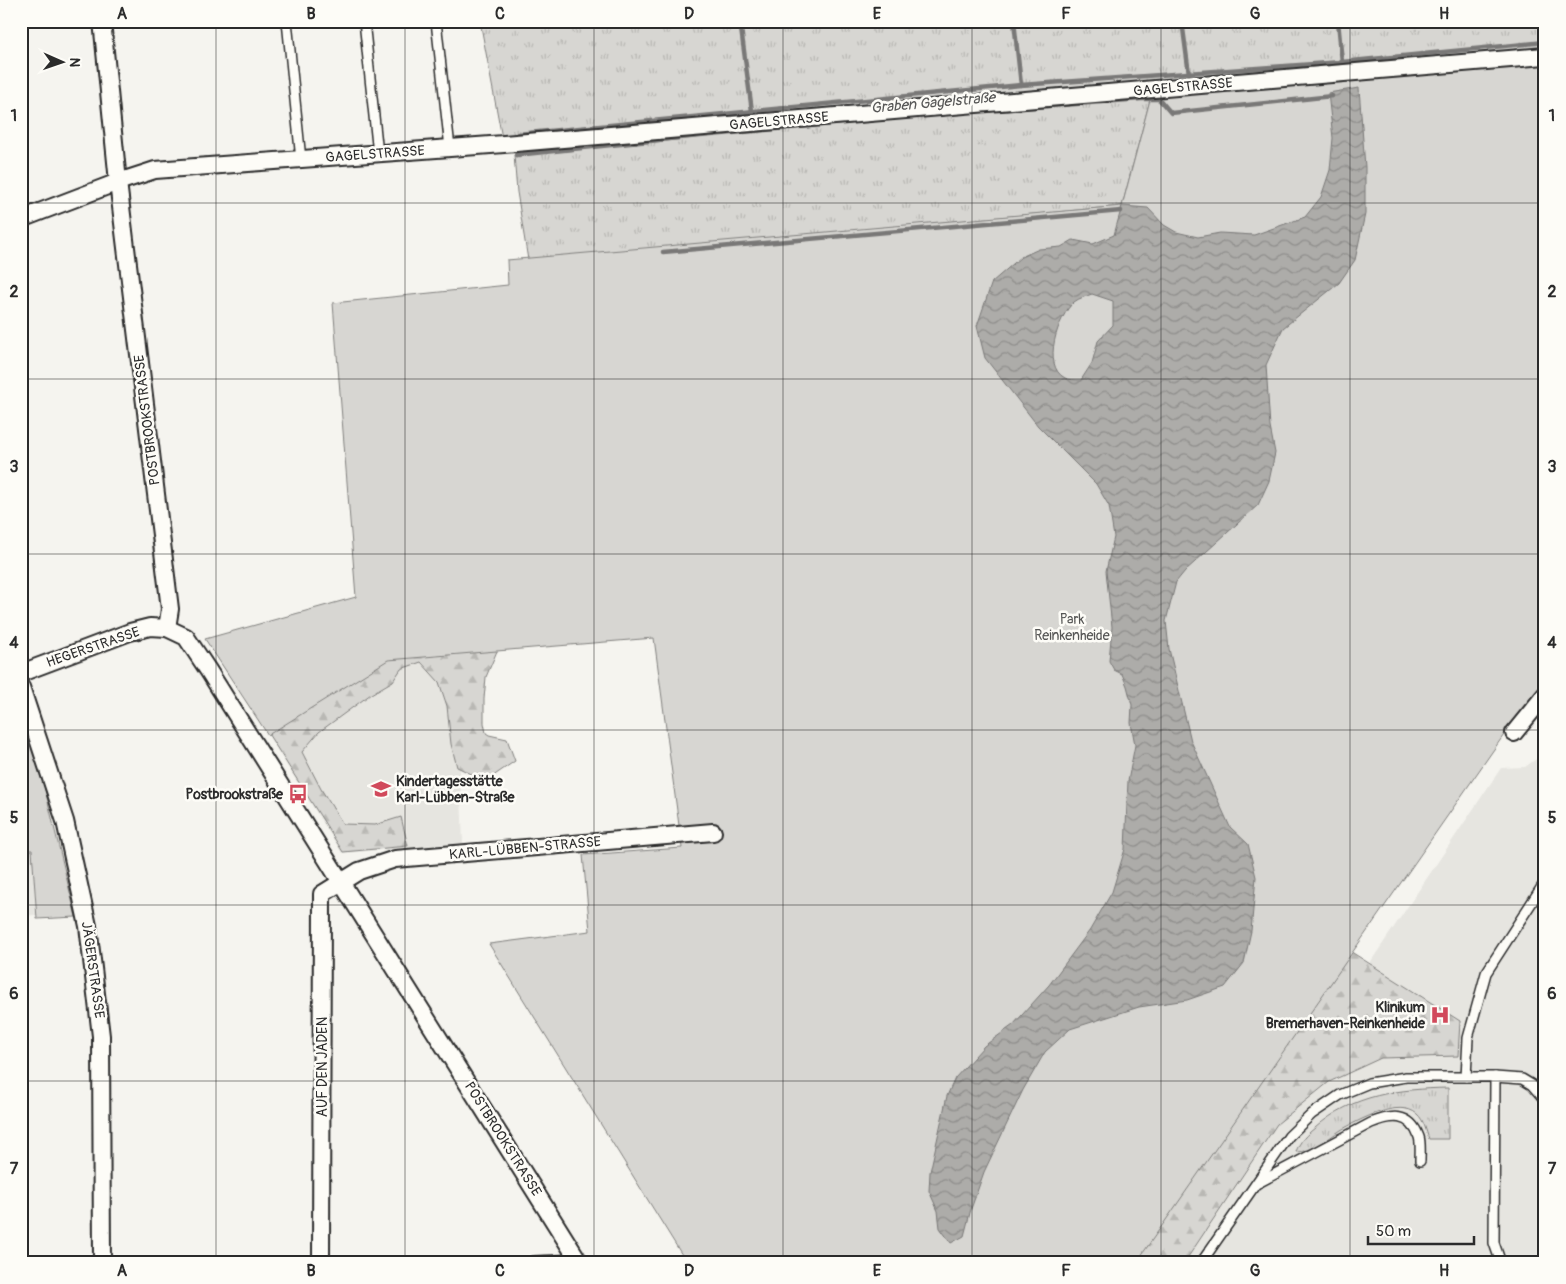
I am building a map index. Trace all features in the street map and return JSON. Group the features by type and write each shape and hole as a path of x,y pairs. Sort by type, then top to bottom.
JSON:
{"street":[{"name":"POSTBROOKSTRASSE","path":"102,21 118,182 170,609 167,628 186,637 190,643 579,1261"},
{"name":"GAGELSTRASSE","path":"21,219 155,170 378,154 1545,56"},
{"name":"HEGERSTRASSE","path":"21,673 130,632 150,627 167,628"},
{"name":"JÄGERSTRASSE","path":"21,687 65,821 88,926 101,1036 102,1263"},
{"path":"1514,733 1545,695"},
{"name":"KARL-LÜBBEN-STRASSE","path":"341,882 359,871 395,859 713,832"},
{"name":"AUF DEN JADEN","path":"321,1263 322,894 341,882"}],"lane":[{"path":"287,21 301,160"},
{"path":"364,21 378,154"},
{"path":"436,21 450,148"},
{"path":"1466,1077 1468,1038 1486,973 1545,882"},
{"path":"1202,1263 1289,1136 1312,1114 1340,1095 1369,1083 1406,1077 1495,1077 1522,1080 1532,1085 1545,1100"},
{"path":"1495,1077 1494,1243 1501,1263"},
{"path":"1255,1184 1382,1118 1400,1117 1411,1124 1419,1138 1420,1161"},
{"path":"534,1262 579,1261"}],"shaded area":[{"name":"Kindertagesstätte Karl-Lübben-Straße","path":"455,655 463,843 342,853 268,735 388,660"},
{"name":"Klinikum Bremerhaven-Reinkenheide","path":"1545,750 1545,1263 1168,1263 1501,768 1525,767"},
{"path":"21,762 26,849 32,849 36,915 21,916"}],"green space":[{"path":"480,21 1545,21 1545,50 502,138"},
{"name":"Park Reinkenheide","path":"1545,62 1545,685 1508,729 1136,1263 687,1263 489,944 590,931 583,855 682,848 654,638 388,660 268,735 205,639 356,597 333,303 508,285 507,260 1122,206 1151,96"},
{"path":"1151,96 1122,206 528,260 517,192 514,155"},
{"path":"516,630 497,651 486,677 484,699 486,733 507,739 515,761 486,781 457,767 451,744 447,706 439,682 421,662 401,669 393,681 371,694 319,732 302,752 321,789 343,824 375,825 401,817 408,846 343,852 210,642"},
{"path":"21,727 30,728 76,917 37,919 32,850 26,850"},
{"path":"1334,941 1460,1021 1458,1056 1381,1058 1329,1082 1277,1124 1184,1263 1063,1263"},
{"path":"1448,1088 1448,1139 1429,1139 1419,1116 1409,1110 1400,1108 1368,1116 1308,1150 1296,1152 1301,1142 1312,1130 1345,1108 1361,1101 1394,1092"}],"water":[{"path":"1359,88 1365,167 1365,214 1355,260 1339,283 1283,328 1266,365 1270,427 1275,453 1269,481 1258,505 1185,571 1176,582 1166,621 1169,649 1191,741 1230,827 1248,844 1256,877 1251,931 1244,963 1225,987 1187,1000 1139,1007 1070,1029 1045,1052 1023,1090 984,1172 964,1236 951,1243 940,1228 938,1211 929,1191 930,1172 947,1096 955,1078 984,1046 1013,1025 1049,985 1090,930 1112,892 1125,849 1128,781 1135,745 1131,723 1132,705 1127,686 1122,674 1114,670 1109,661 1112,627 1106,571 1114,537 1109,506 1096,484 1038,426 985,358 977,326 992,282 1021,257 1039,249 1061,247 1073,240 1093,244 1114,235 1122,206 1148,208 1164,225 1176,232 1198,237 1220,233 1254,235 1305,217 1321,197 1330,170 1333,138 1328,93","holes":["1092,294 1113,301 1113,325 1098,341 1092,363 1081,380 1065,378 1058,372 1054,363 1053,352 1054,341 1062,318 1074,302"]}],"waterway":[{"path":"740,21 752,111"},
{"path":"1014,21 1021,85"},
{"path":"1182,21 1189,74"},
{"path":"1338,21 1342,62"},
{"path":"518,134 1021,85 1342,62 1545,42"},
{"name":"Graben Gagelstraße","path":"998,110 1159,99 1171,113 1332,96"},
{"name":"Graben Gagelstraße","path":"516,155 716,134"},
{"path":"663,252 1121,211"}],"place":[{"name":"Kindertagesstätte Karl-Lübben-Straße","path":"381,789"},
{"name":"Postbrookstraße","path":"298,794"},
{"name":"Klinikum Bremerhaven-Reinkenheide","path":"1440,1015"}]}
